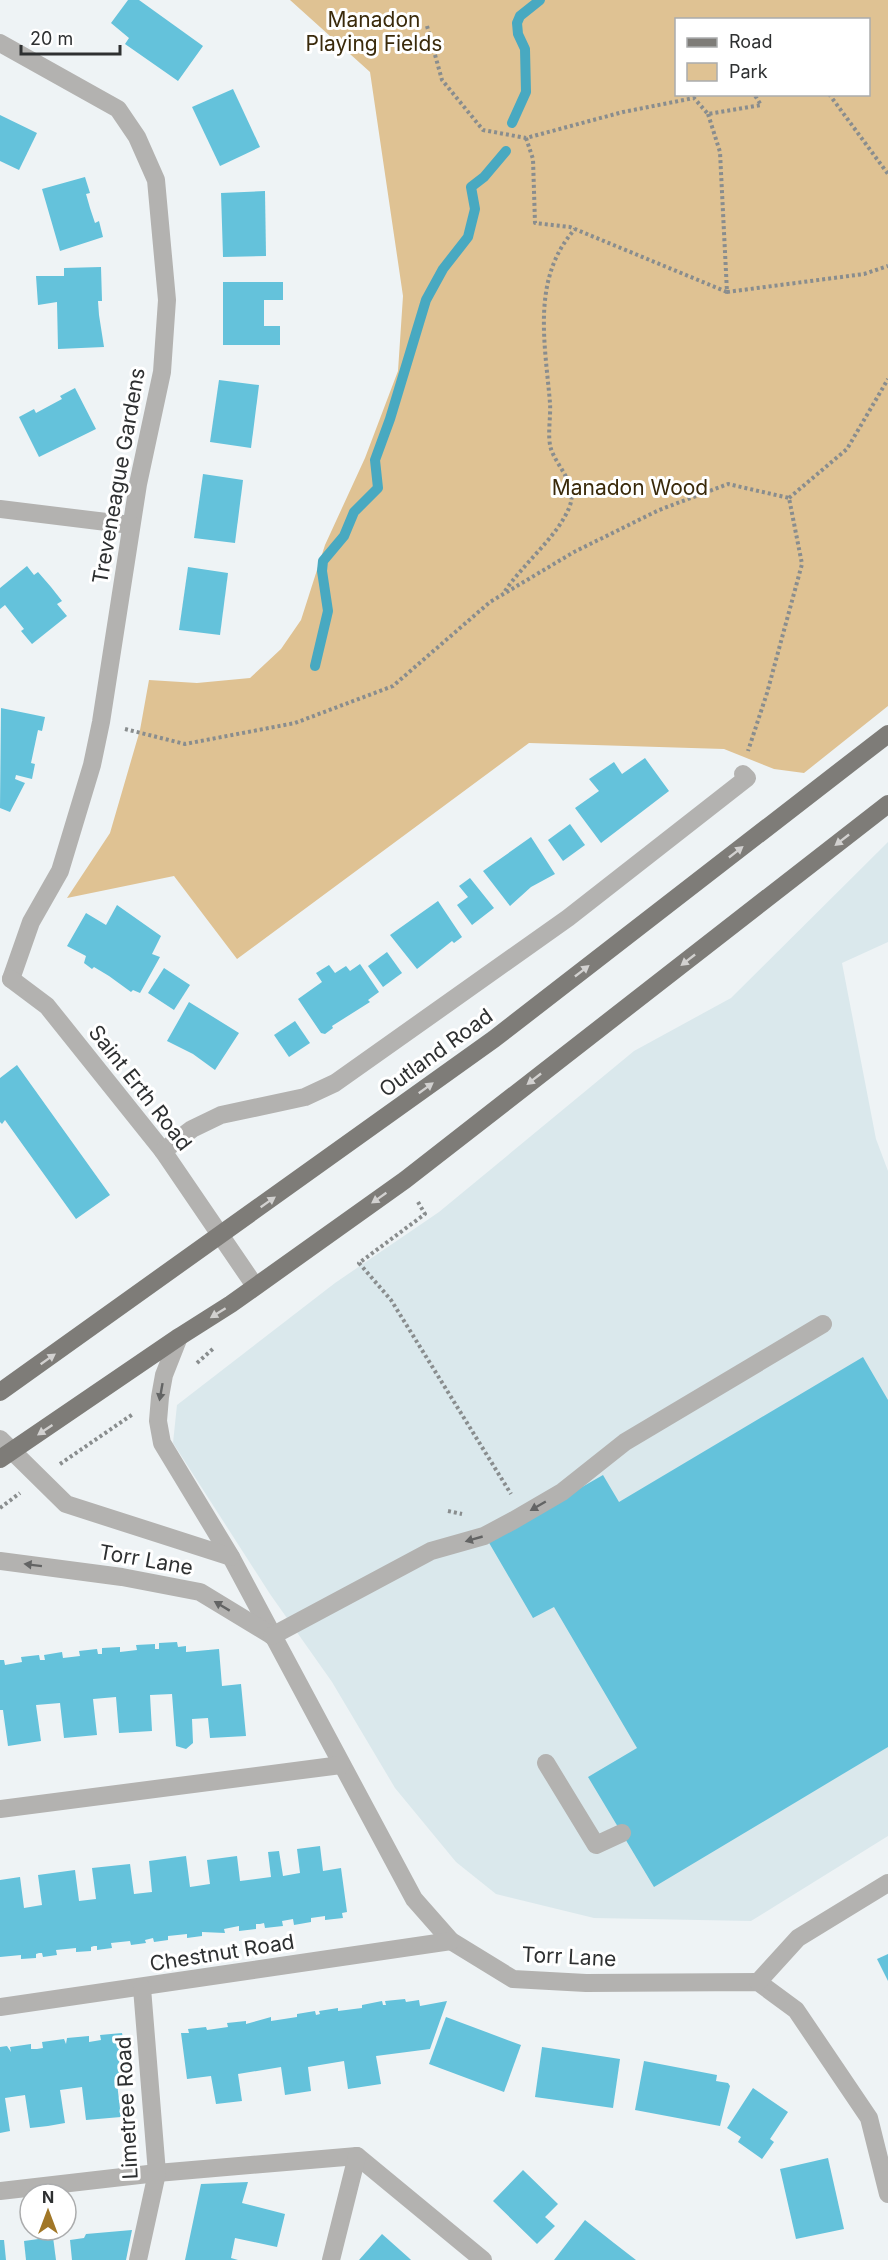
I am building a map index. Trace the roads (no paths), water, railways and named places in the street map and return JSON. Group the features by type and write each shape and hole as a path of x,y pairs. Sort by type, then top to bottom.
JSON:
{"main road":[{"name":"Outland Road","path":"0,1392 494,1039 888,734"},
{"path":"4,1450 255,1286 405,1180 888,804"}],"street":[{"name":"Treveneague Gardens","path":"0,43 118,109 137,137 156,180 167,300 162,372 131,525 101,722 92,765 60,871 31,922 6,981"},
{"path":"0,509 131,525"},
{"name":"Outland Road","path":"163,1151 192,1129 220,1116 305,1097 335,1083 568,918 747,778 743,774"},
{"name":"Saint Erth Road","path":"6,981 47,1006 163,1151 255,1286"},
{"path":"272,1636 431,1551 484,1536 562,1492 625,1442 824,1324"},
{"name":"Torr Lane","path":"179,1336 164,1375 160,1397 158,1421 162,1443 231,1557 414,1899 451,1941 513,1979 586,1983 758,1982"},
{"name":"Torr Lane","path":"4,1450 66,1504 231,1557"},
{"name":"Torr Lane","path":"0,1561 122,1577 200,1592 272,1636"},
{"path":"546,1763 596,1845 622,1833"},
{"path":"0,1809 341,1765"},
{"path":"888,1883 798,1938 758,1982 796,2010 869,2118 888,2194"},
{"name":"Chestnut Road","path":"0,2007 451,1941"},
{"name":"Limetree Road","path":"138,2260 157,2173 142,1988"},
{"path":"331,2260 357,2156"},
{"path":"0,2191 157,2173 357,2156 483,2260"}],"waterway":[{"path":"512,123 526,92 525,49 518,34 517,23 520,16 540,0"},
{"path":"315,666 328,611 322,571 323,561 344,536 354,512 378,488 375,460 390,419 426,300 443,269 468,237 475,209 471,187 484,177 506,151"}],"park label":[{"name":"Manadon Playing Fields","path":"374,32"},
{"name":"Manadon Wood","path":"630,488"}]}
